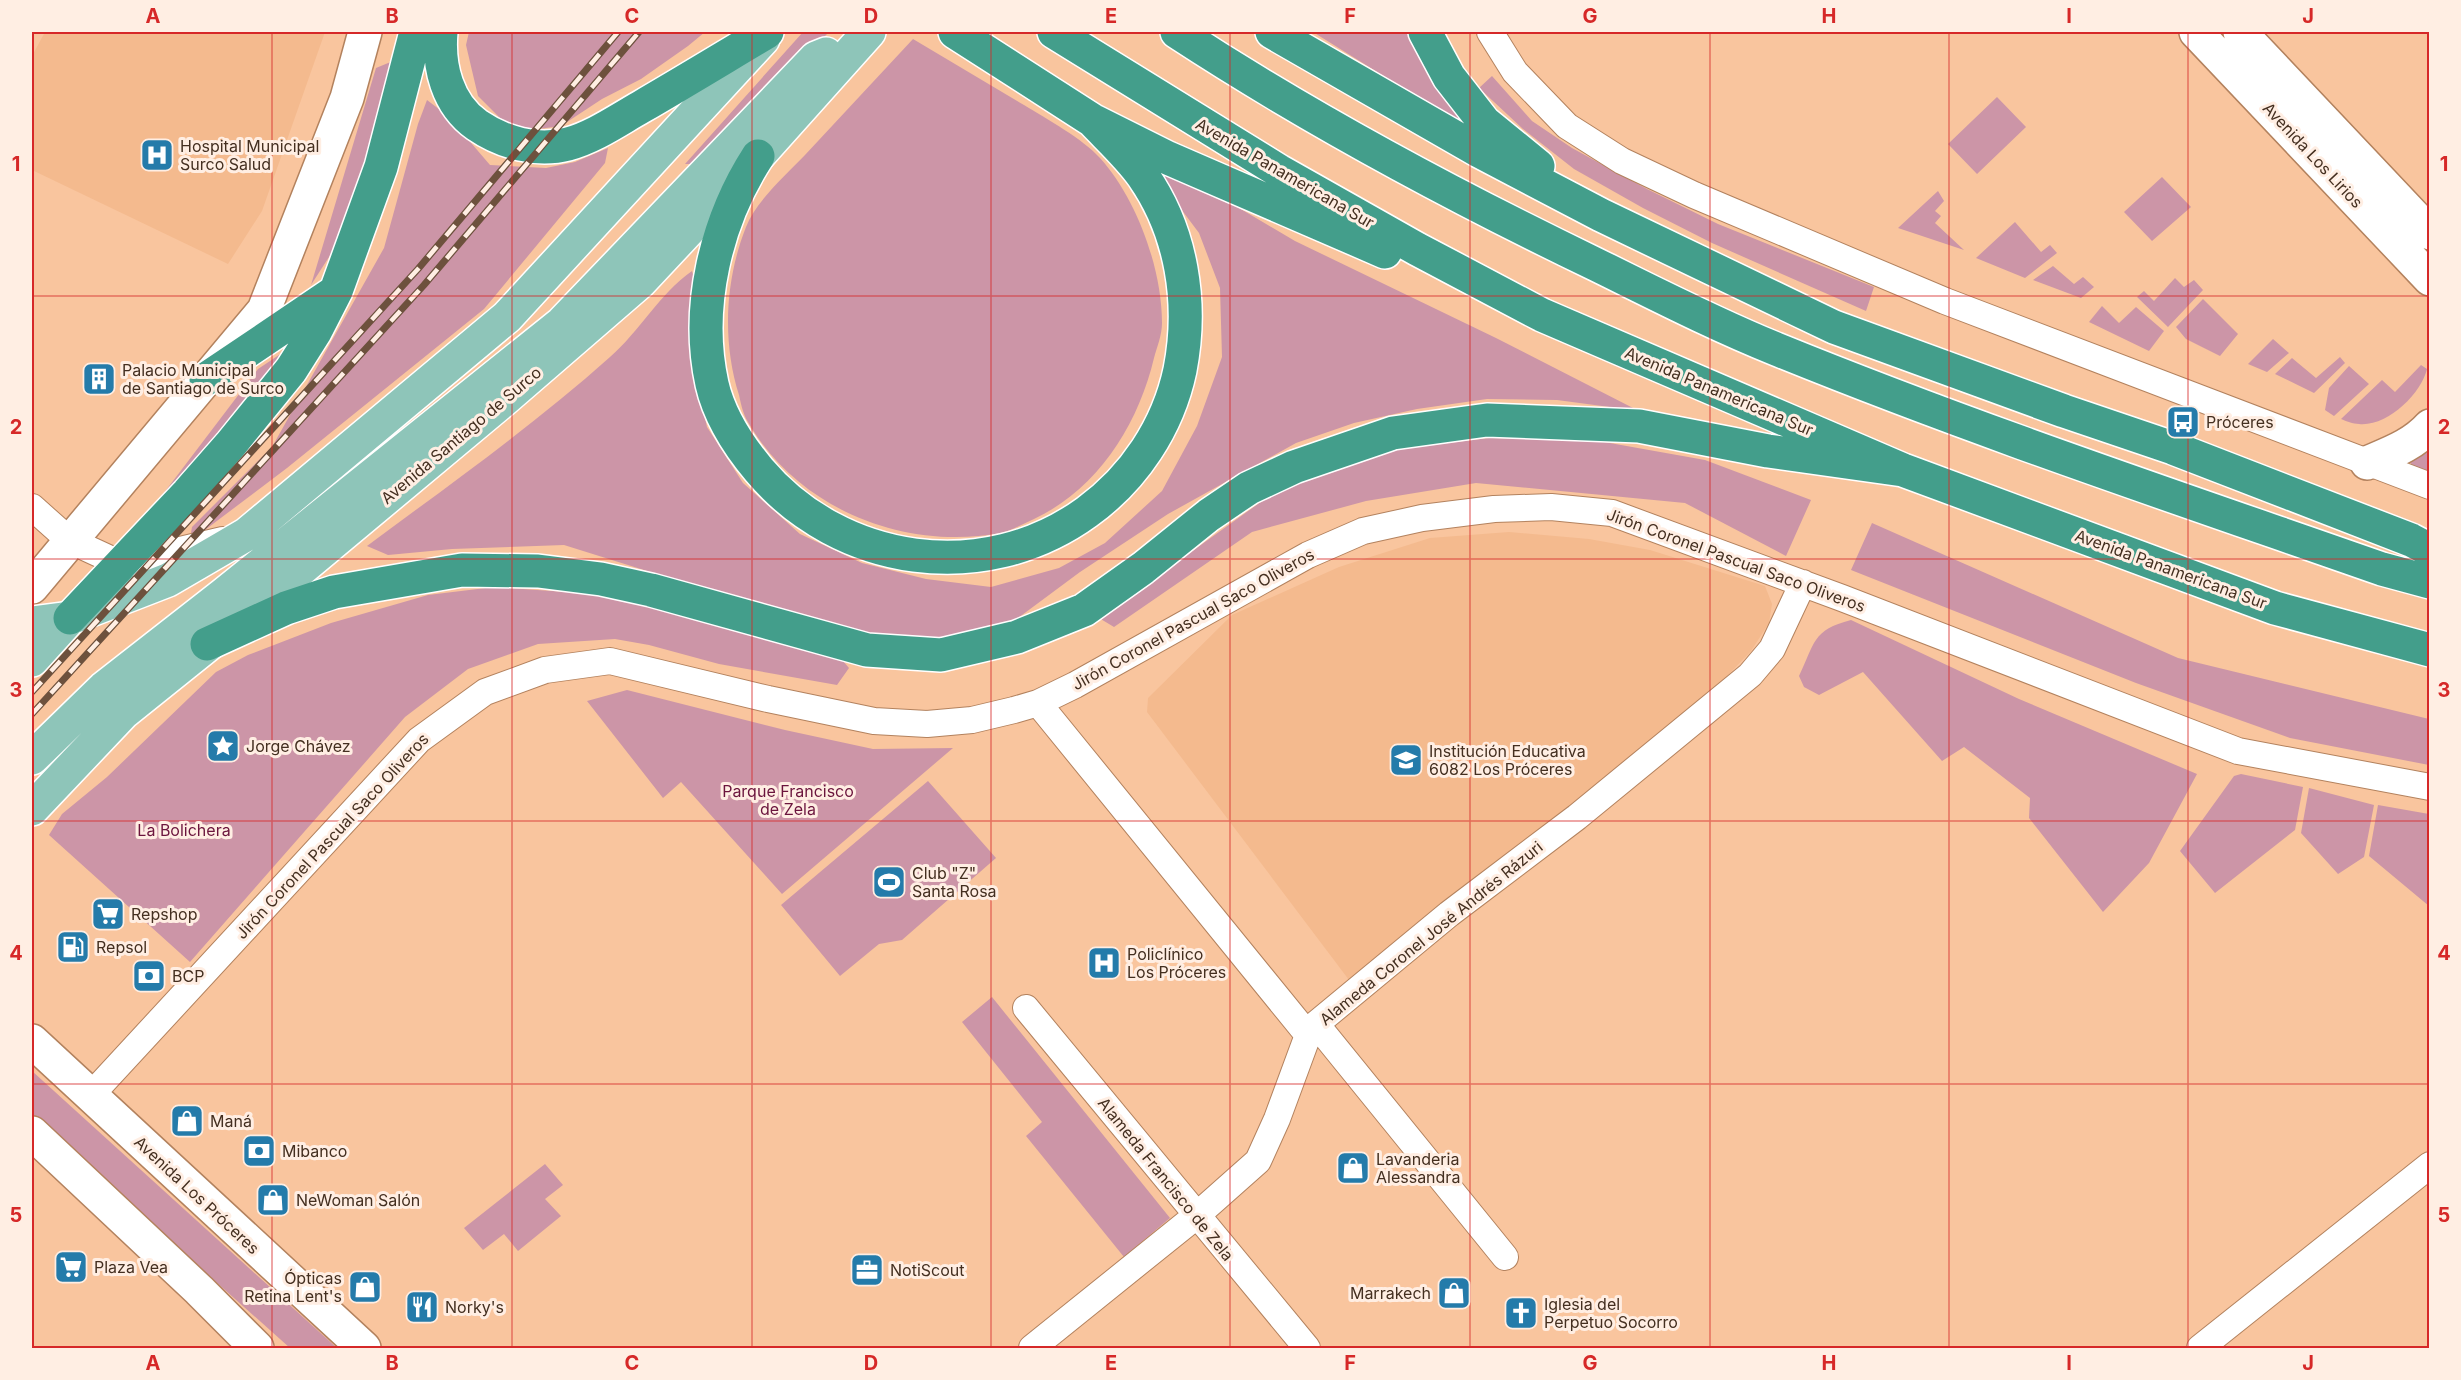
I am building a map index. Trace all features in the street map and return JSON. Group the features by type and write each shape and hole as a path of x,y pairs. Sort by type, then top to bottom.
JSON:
{"highway":[{"path":"70,618 188,493 265,403 291,370 315,332 336,291 381,167 416,32"},
{"path":"441,32 442,67 451,94 464,114 498,138 536,147 568,144 594,133 768,32"},
{"path":"955,32 1092,120 1168,158 1347,236 1542,315"},
{"name":"Avenida Panamericana Sur","path":"1054,32 1288,177 1542,315 1903,470 2275,608 2430,650"},
{"path":"1177,32 1422,177 1561,248 1773,348 1993,432 2382,569 2430,582"},
{"path":"1272,32 1479,151 1601,215 1834,327 2173,448 2411,540 2430,550"},
{"path":"1425,32 1449,77 1484,122 1601,215"},
{"path":"758,156 727,215 707,305 707,345 712,386 726,422 747,456 773,486 816,520 842,535 878,549 916,556 960,558 1001,552 1040,539 1072,522 1107,497 1135,467 1158,430 1176,387 1185,344 1186,299 1180,260 1158,199 1141,173 1092,120"},
{"path":"207,379 336,291"},
{"path":"207,644 286,608 334,592 462,570 538,571 601,579 651,590 867,650 940,655 1017,638 1084,610 1143,568 1209,515 1249,488 1294,467 1393,433 1487,420 1639,426 1768,451 1903,470"}],"main road":[{"path":"32,587 69,540 264,310 347,98 364,32"},
{"path":"32,623 70,618 168,580 247,534 507,317 768,32"},
{"name":"Avenida Los Lirios","path":"2196,32 2430,279"},
{"name":"Avenida Los Lirios","path":"2240,32 2430,234"},
{"name":"Avenida Santiago de Surco","path":"32,809 123,713 276,590 583,333 640,282 758,156 868,33"},
{"name":"Avenida Santiago de Surco","path":"32,758 104,688 562,323 816,58 868,33"},
{"path":"2367,463 2401,449 2430,426"},
{"path":"32,660 70,618"},
{"name":"Avenida Los Próceres","path":"32,1041 364,1348"},
{"path":"32,1133 199,1290 257,1348"}],"street":[{"path":"1490,32 1515,72 1567,126 1622,161 1694,195 1945,301 2430,486"},
{"path":"32,507 69,540 121,564 247,534"},
{"name":"Jirón Coronel Pascual Saco Oliveros","path":"90,1095 419,740 485,692 545,670 610,661 768,699 874,720 927,724 972,720 1038,703 1075,685 1308,555 1363,531 1422,518 1494,508 1551,507 1612,513 1803,583 2238,751 2430,787"},
{"name":"Alameda Coronel José Andrés Rázuri","path":"1032,1348 1196,1216 1258,1161 1312,1030 1449,914 1577,817 1750,675 1773,649 1803,583"},
{"path":"1038,703 1505,1257"},
{"name":"Alameda Francisco de Zela","path":"1026,1008 1306,1348"},
{"path":"2200,1348 2430,1165"}],"shaded area":[{"name":"Hospital Municipal Surco Salud","path":"45,32 325,32 262,211 228,264 32,170 32,56"},
{"name":"Institución Educativa 6082 Los Próceres","path":"1509,532 1589,539 1650,550 1765,586 1772,604 1769,623 1751,651 1711,693 1571,808 1349,980 1147,712 1148,698 1232,615 1339,567 1430,538"}],"green space":[{"path":"469,32 705,32 641,79 602,99 561,126 523,131 500,118 478,96 466,45"},
{"path":"803,32 829,32 698,164 685,164"},
{"path":"1313,32 1419,32 1491,143"},
{"path":"913,39 1054,123 1093,151 1113,175 1136,214 1158,280 1162,323 1160,336 1147,383 1126,430 1096,473 1078,491 1034,519 1001,533 964,537 928,535 892,529 857,517 824,500 795,479 769,452 748,422 741,405 730,353 728,311 730,289 739,247 751,217 772,189"},
{"path":"393,61 347,229 311,285 376,68"},
{"path":"1492,76 1532,121 1572,148 1718,224 1874,287 1866,311 1712,243 1574,169 1523,129 1479,88"},
{"path":"1997,97 2026,127 1977,174 1948,144"},
{"path":"427,100 448,116 490,165 546,168 575,162 608,148 605,163 484,309 287,468 197,536 191,533 192,527 272,447 384,248 418,124"},
{"path":"1145,161 1202,186 1295,241 1496,338 1633,408 1557,400 1487,399 1417,409 1354,423 1296,443 1168,514 1080,572 998,633 920,645 840,628 743,601 564,545 452,549 388,555 367,546 552,407 621,347 669,290 692,271 697,290 694,366 707,427 743,483 800,534 862,563 926,579 991,587 1059,568 1105,543 1162,491 1197,426 1222,357 1220,288 1199,233"},
{"path":"2162,177 2191,207 2152,241 2124,212"},
{"path":"1938,191 1944,201 1935,211 1941,216 1935,223 1964,250 1898,228"},
{"path":"2015,222 2041,252 2050,245 2057,253 2025,278 1976,258"},
{"path":"2053,266 2074,284 2083,277 2094,287 2081,298 2033,280"},
{"path":"2175,278 2184,287 2194,280 2203,290 2168,327 2137,297 2144,291 2154,301"},
{"path":"2203,299 2238,334 2220,356 2186,339 2176,327"},
{"path":"2102,306 2119,323 2136,307 2164,331 2149,351 2089,322"},
{"path":"2273,339 2289,353 2267,372 2248,364"},
{"path":"288,349 274,388 157,502 258,369"},
{"path":"2340,357 2345,363 2314,393 2275,374 2292,358 2316,378"},
{"path":"2421,365 2427,369 2418,389 2391,415 2370,424 2354,424 2341,419 2382,380 2395,392"},
{"path":"2349,366 2369,384 2334,416 2325,410 2329,388"},
{"path":"1489,438 1593,440 1705,460 1811,500 1786,556 1685,503 1476,483 1366,501 1252,532 1114,627 1099,618 1283,486 1398,449"},
{"path":"2429,441 2429,476 2413,466 2410,455"},
{"path":"1872,523 2178,658 2429,719 2429,765 2290,738 2136,683 1851,570"},
{"name":"La Bolichera","path":"494,587 596,594 832,648 849,668 837,685 719,664 649,645 615,639 538,644 468,669 405,717 190,962 49,835 62,814 107,777 216,672 248,655 331,623 428,595"},
{"path":"1851,620 2019,699 2197,774 2149,863 2103,912 2029,818 2030,798 1964,747 1942,761 1863,672 1819,695 1804,687 1799,676 1816,639 1829,628"},
{"name":"Parque Francisco de Zela","path":"627,690 785,730 873,749 953,748 782,894 681,782 663,798 587,701"},
{"path":"2241,774 2303,787 2295,830 2215,893 2180,851 2234,776"},
{"name":"Club \"Z\" Santa Rosa","path":"928,781 996,858 902,940 879,944 840,976 781,905"},
{"path":"2309,788 2374,805 2364,857 2338,874 2301,833"},
{"path":"2378,805 2429,814 2429,906 2369,856"},
{"path":"992,997 1170,1218 1124,1257 1026,1136 1042,1122 962,1022"},
{"path":"32,1071 337,1348 290,1348 85,1165 32,1113"},
{"path":"545,1164 563,1185 545,1199 561,1216 518,1251 504,1234 483,1250 464,1228"}],"railway":[{"path":"32,692 418,269 618,32"},
{"path":"32,714 424,285 639,32"}],"place":[{"name":"Hospital Municipal Surco Salud","path":"157,155"},
{"name":"Palacio Municipal de Santiago de Surco","path":"99,379"},
{"name":"Próceres","path":"2183,422"},
{"name":"Jorge Chávez","path":"223,746"},
{"name":"Institución Educativa 6082 Los Próceres","path":"1406,760"},
{"name":"Club \"Z\" Santa Rosa","path":"889,882"},
{"name":"Repshop","path":"108,914"},
{"name":"Repsol","path":"73,947"},
{"name":"Policlínico Los Próceres","path":"1104,963"},
{"name":"BCP","path":"149,976"},
{"name":"Maná","path":"187,1121"},
{"name":"Mibanco","path":"259,1151"},
{"name":"Lavanderia Alessandra","path":"1353,1168"},
{"name":"NeWoman Salón","path":"273,1200"},
{"name":"Plaza Vea","path":"71,1267"},
{"name":"NotiScout","path":"867,1270"},
{"name":"Ópticas Retina Lent's","path":"365,1287"},
{"name":"Marrakech","path":"1454,1293"},
{"name":"Norky's","path":"422,1307"},
{"name":"Iglesia del Perpetuo Socorro","path":"1521,1313"}]}
